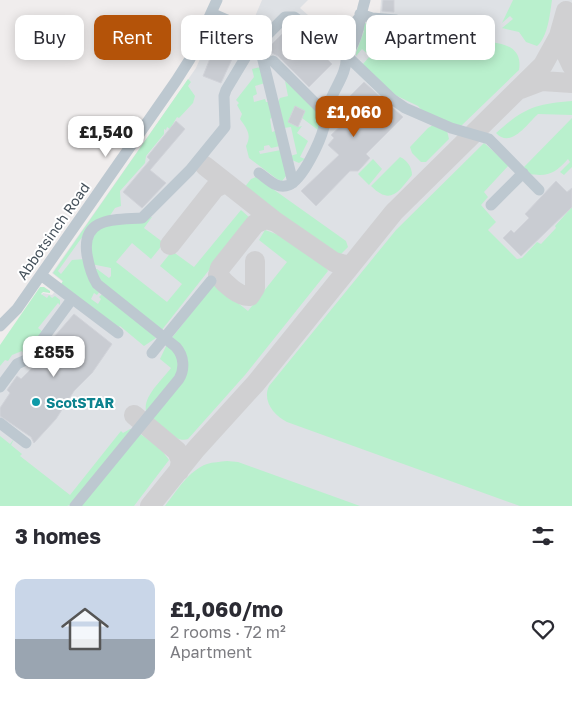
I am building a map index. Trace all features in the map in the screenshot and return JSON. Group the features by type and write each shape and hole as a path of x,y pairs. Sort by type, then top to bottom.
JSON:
{"street":[{"name":"Abbotsinch Road","path":"2,324 17,309 176,81 190,59 217,0"},
{"path":"356,33 359,16 365,0"},
{"path":"211,13 216,15"},
{"path":"359,16 366,17"},
{"path":"272,29 282,20"},
{"path":"75,506 181,376 183,365 181,354 176,347 97,284 89,267 86,249 90,231 98,224 110,220 142,218 147,215 190,170 224,127 224,96 244,60"},
{"path":"263,60 293,182"},
{"path":"259,173 276,185 287,186 298,178 309,161 323,132 326,114 347,60"},
{"path":"351,60 392,99 405,108 451,128 489,139 539,190"},
{"path":"273,61 326,114"},
{"path":"491,205 523,174"},
{"path":"41,275 118,332"},
{"path":"152,353 211,281"},
{"path":"0,387 17,364 28,359 72,299"},
{"path":"0,423 26,443"}],"shaded area":[{"path":"262,0 308,0 300,8 308,15 282,15 282,60 356,60 356,17 366,22 366,60 495,60 495,15 380,15 381,0 572,0 572,506 0,506 0,350 43,293 52,295 63,282 52,273 196,68 199,60 272,60 272,15 256,15"}],"green space":[{"path":"513,0 552,0 546,31 537,46 526,42 519,32 502,28 513,19 510,16 502,23"},
{"path":"364,23 366,24 366,52 362,49 356,56 364,31 362,29"},
{"path":"495,43 512,48 517,53 519,70 461,126 425,114 418,106 393,94 362,65 366,60 495,60"},
{"path":"261,67 265,83 255,86 257,94 253,96 254,102 265,99 266,102 270,102 273,116 270,119 272,132 275,131 280,146 271,148 269,145 264,146 264,150 259,151 260,154 281,150 286,176 282,181 249,158 246,146 249,135 240,119 242,114 237,105 239,103 236,100 254,77 252,69"},
{"path":"188,79 191,82 188,86 195,96 193,103 179,118 177,117 170,129 167,127 166,130 164,129 164,134 146,156 145,163 120,191 121,206 115,208 109,217 90,226 58,271 61,274 72,260 85,259 101,290 97,295 94,293 91,299 98,304 101,299 99,297 104,292 156,338 144,346 120,326 118,328 61,284 63,281 53,273"},
{"path":"285,81 309,102 318,115 318,130 302,118 305,111 295,107 288,122 298,127 302,126 297,133 308,141 300,157 305,159 299,163 292,160 290,156 297,154 291,127 284,128 278,102 280,98 288,96"},
{"path":"572,101 572,115 538,114 524,129 513,137 502,137 496,133 514,118 531,109 548,104"},
{"path":"572,118 572,167 564,175 560,172 570,162 568,159 551,173 542,175 529,174 524,167"},
{"path":"433,125 447,131 449,139 426,162 421,162 412,153 410,147"},
{"path":"484,143 509,165 484,192 488,197 481,205 496,222 488,230 517,259 522,258 537,242 541,244 572,207 572,506 520,506 287,422 274,412 268,402 267,392 269,386 396,230"},
{"path":"400,157 409,164 412,175 398,191 389,196 383,195 371,186"},
{"path":"373,159 382,169 369,185 358,174"},
{"path":"256,177 346,241 348,247 341,254 331,252 245,192 244,188 251,179"},
{"path":"241,210 250,218 161,331 99,283 93,269 97,269 109,278 111,276 111,268 91,264 89,248 98,227 152,217 144,228 164,243 151,259 132,243 116,262 167,302 182,284 160,266 172,251 194,267"},
{"path":"265,230 283,237 308,251 328,271 245,375 188,439 179,439 168,433 151,417 183,378 171,339 214,284 248,311 287,262 259,240"},
{"path":"40,287 50,291 50,293 43,292 41,294 47,298 49,295 52,298 55,296 60,300 60,305 58,303 38,328 43,332 25,356 22,351 12,355 8,361 5,360 0,366 0,345"},
{"path":"168,342 177,351 179,373 146,411 150,394 171,368 160,359"},
{"path":"130,429 136,431 75,503 67,506 0,506 0,436 10,444 14,439 11,445 22,454 20,456 70,495 121,431 123,433"},
{"path":"139,433 160,448 169,460 134,506 80,506"},
{"path":"227,461 238,462 360,506 165,506 194,471 207,464"}],"building":[{"path":"383,0 394,0 394,12 382,11"},
{"path":"282,34 282,60 272,53 272,44"},
{"path":"209,60 232,60 221,83 203,76"},
{"path":"282,60 328,60 332,64 309,87"},
{"path":"364,82 403,117 366,154 370,158 361,168 358,171 350,171 316,206 301,191 339,155 328,145 334,138 331,135 343,124 334,116 335,111"},
{"path":"295,106 305,111 298,127 288,122"},
{"path":"176,121 185,129 150,170 166,183 142,208 123,192 150,160 147,157"},
{"path":"556,181 567,192 572,188 572,207 521,256 503,238 511,230 514,233 529,218 525,214"},
{"path":"74,314 112,344 92,373 74,391 56,419 34,443 31,437 0,416 0,408 10,393 7,390 17,376 21,379 38,362 54,337"}],"taxiway":[{"path":"150,506 196,449 256,383 394,212 543,65 559,36 566,11"},
{"path":"565,28 564,49 572,66"},
{"path":"521,89 542,81 572,83"},
{"path":"205,166 276,222 334,262 345,265 351,264"},
{"path":"170,245 215,188 223,184 229,185"},
{"path":"255,261 255,288 250,296 237,292 228,286 218,275 220,268 255,224 266,219 276,222"},
{"path":"134,415 177,451 181,461 179,471"}],"place":[{"name":"ScotSTAR","path":"36,402"}]}
